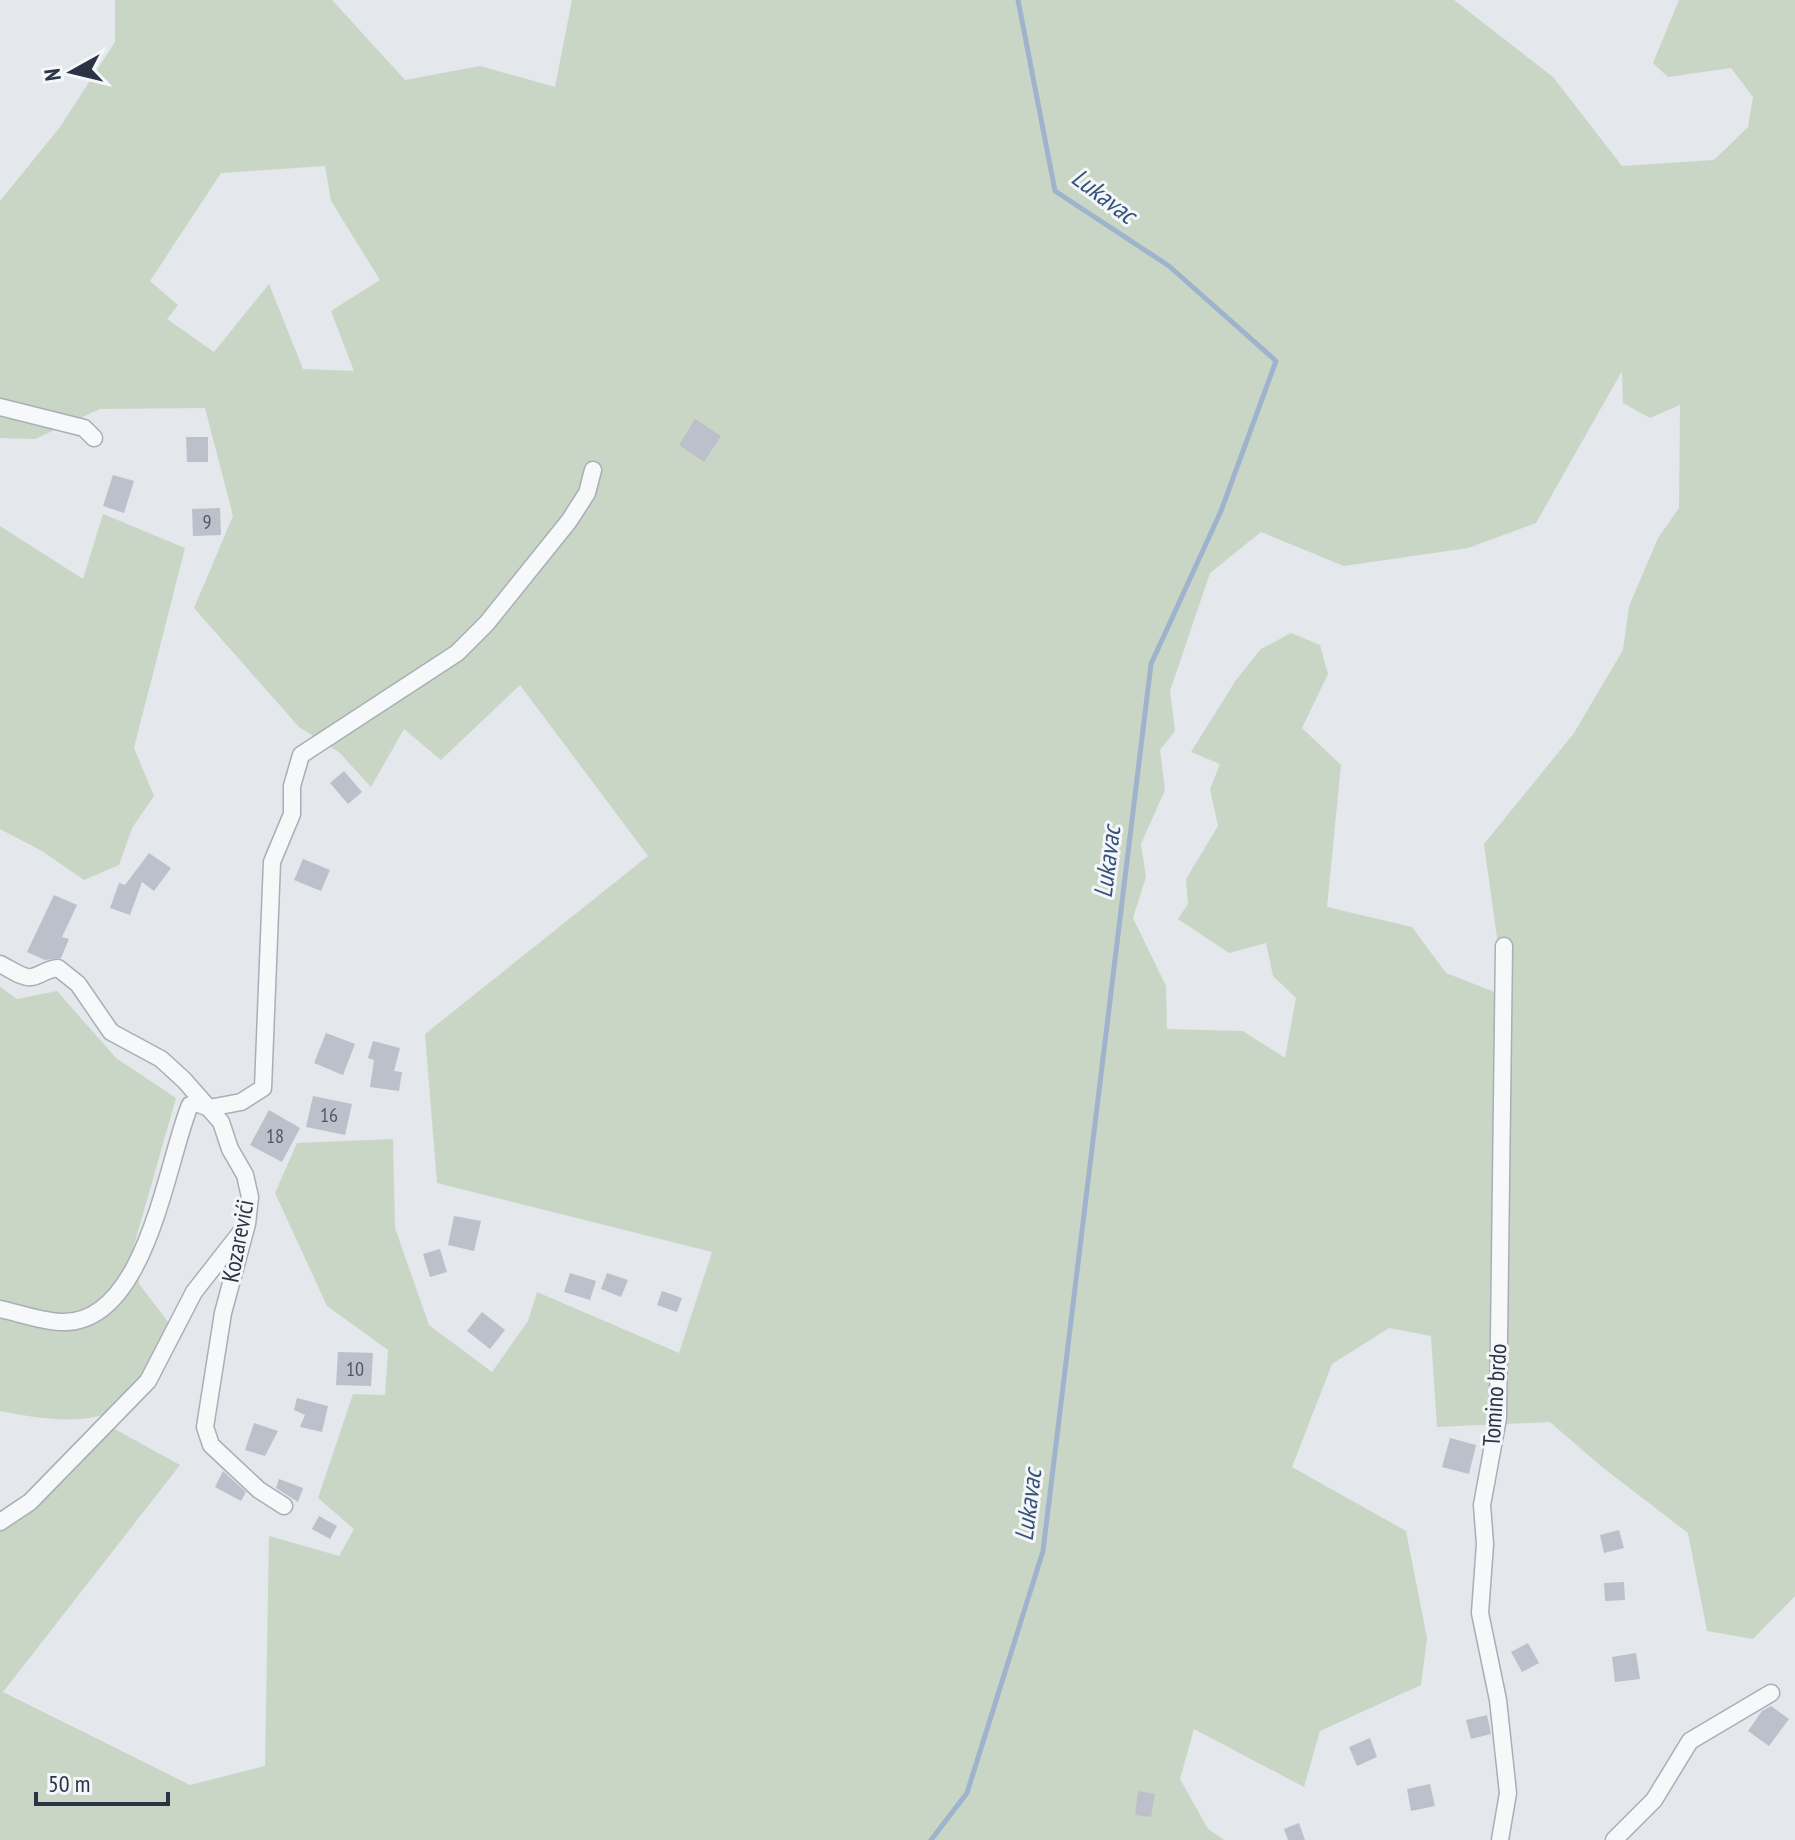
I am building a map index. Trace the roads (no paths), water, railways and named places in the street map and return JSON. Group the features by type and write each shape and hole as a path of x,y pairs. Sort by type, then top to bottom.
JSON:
{"street":[{"path":"0,407 84,428 94,438"},
{"path":"0,1309 62,1322 84,1317 122,1292 170,1176 190,1105 196,1103 209,1108 241,1102 263,1088 272,862 292,814 292,786 301,755 457,653 487,623 569,521 587,493 593,470"},
{"name":"Tomino brdo","path":"1500,1840 1508,1793 1498,1700 1480,1613 1485,1544 1482,1505 1498,1418 1504,946"},
{"name":"Kozarevići","path":"0,964 27,977 45,969 58,968 78,984 111,1032 161,1059 221,1122 230,1149 245,1175 250,1197 247,1224 223,1313 205,1427 211,1445 259,1490 284,1506"},
{"path":"0,1522 30,1502 148,1381 194,1292 247,1224"},
{"path":"1614,1840 1654,1800 1690,1741 1771,1693"}],"waterway":[{"name":"Lukavac","path":"931,1840 967,1793 1043,1551 1151,664 1221,511 1276,361 1169,266 1055,191 1018,0"}]}
